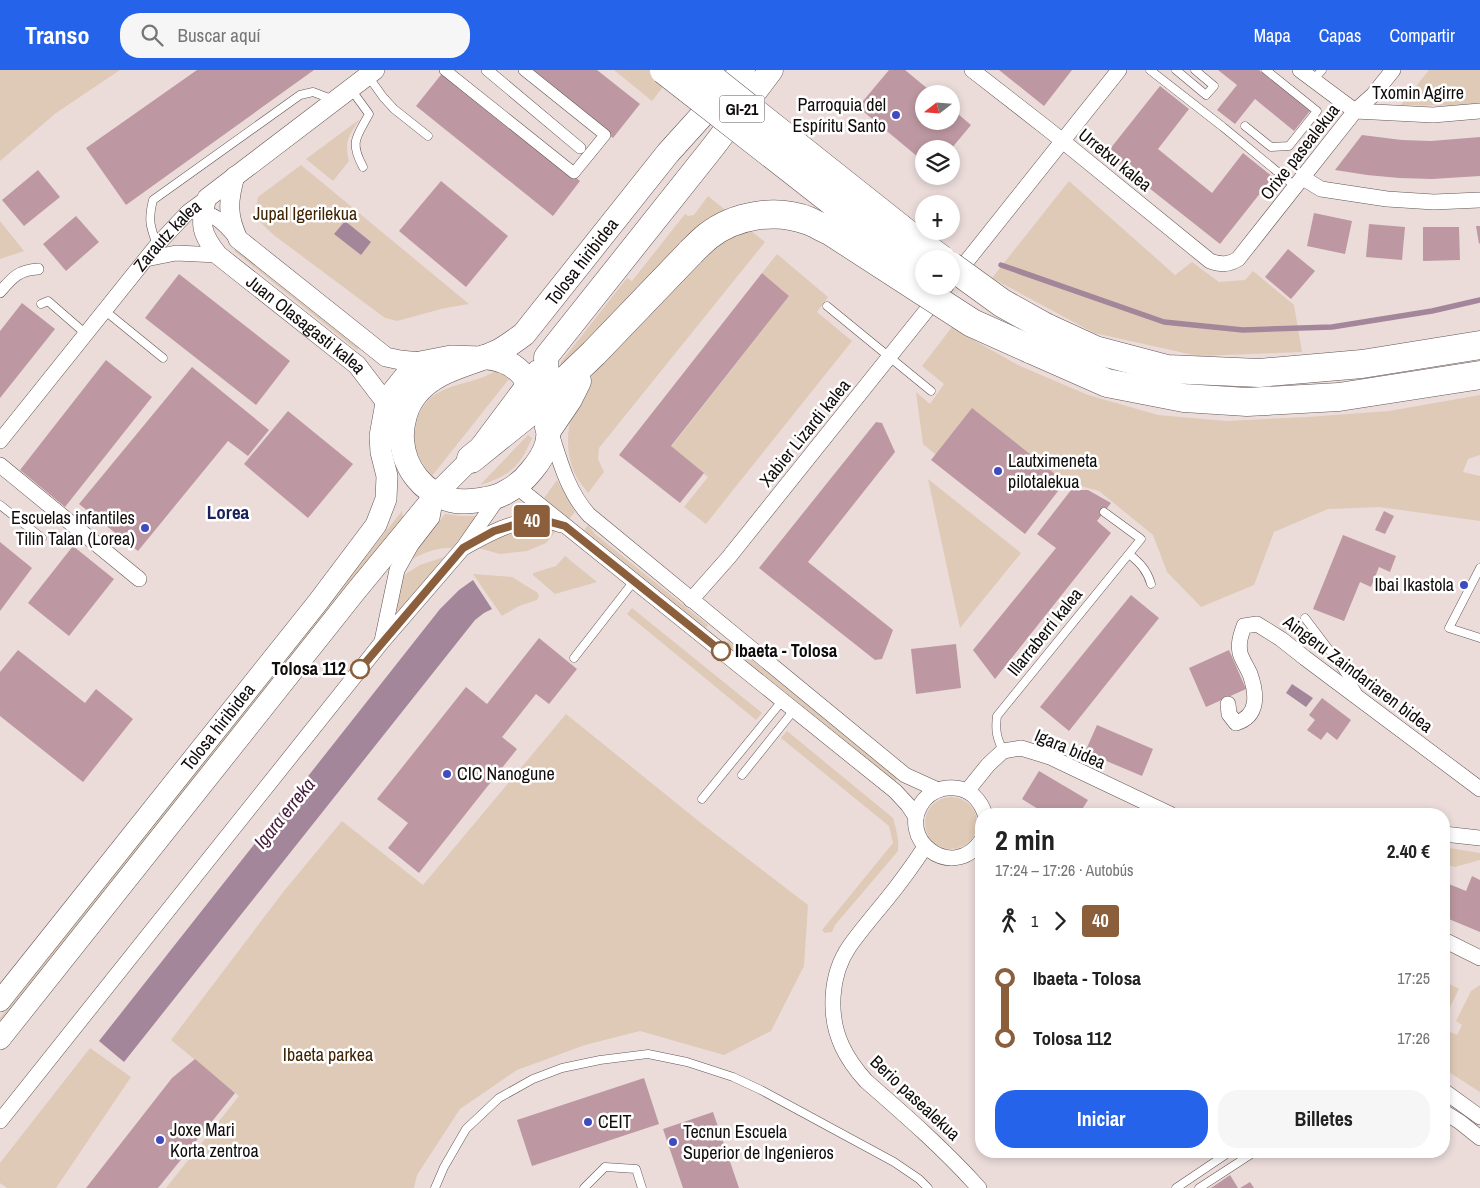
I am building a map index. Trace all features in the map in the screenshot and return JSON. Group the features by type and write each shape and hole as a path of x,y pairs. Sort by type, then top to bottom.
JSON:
{"highway":[{"path":"664,70 915,265"},
{"path":"702,70 929,250"},
{"path":"471,459 541,402 594,353 708,236 725,225 742,219 773,214 808,220 830,231 972,323 1095,350 1167,369 1278,371 1362,364 1480,345"},
{"path":"960,273 1002,303 1038,338"},
{"path":"960,294 1038,338 1107,383 1184,398 1248,402 1339,397 1480,375"}],"main road":[{"name":"Tolosa hiribidea","path":"668,152 724,70"},
{"name":"Tolosa hiribidea","path":"742,70 668,152 524,334 498,351 452,368 435,377 415,395 403,420 401,434 404,456 409,467 423,485 436,494 452,501 471,502 508,491 525,479 538,463 546,445 541,402 546,357 713,147 771,70"},
{"name":"Tolosa hiribidea","path":"713,147 784,70"},
{"name":"Tolosa hiribidea","path":"0,1001 318,602 376,524 386,499 387,476 381,452 380,436 386,403 392,392 408,372 420,362 451,356 484,357"},
{"path":"484,357 502,360 518,368 541,402"},
{"name":"Tolosa hiribidea","path":"0,1039 356,591 436,494 471,459"}],"street":[{"path":"445,70 574,173 605,135 524,70"},
{"path":"487,70 580,148"},
{"name":"Urretxu kalea","path":"972,70 1063,141 1210,261 1230,264 1238,259"},
{"path":"960,268 1120,70"},
{"path":"1300,70 1317,75 1355,112"},
{"name":"Orixe pasealekua","path":"1238,259 1355,112 1373,95 1393,70"},
{"name":"Zarautz kalea","path":"0,441 157,245 235,176 371,73"},
{"name":"Txomin Agirre","path":"1355,112 1433,115 1480,111"},
{"path":"235,176 230,196 230,214 232,227 238,238"},
{"path":"1299,182 1321,189 1386,199 1434,202 1480,200"},
{"name":"Juan Olasagasti kalea","path":"199,207 223,222 238,238 386,357 420,362"},
{"name":"Juan Olasagasti kalea","path":"199,207 202,228 208,243 218,255 358,365 386,403"},
{"path":"146,259 176,253 218,255"},
{"path":"0,292 13,277 22,272 38,269"},
{"name":"Xabier Lizardi kalea","path":"691,600 729,557 890,358 938,295"},
{"path":"541,402 564,474 583,509 905,775 938,790"},
{"path":"0,465 139,579"},
{"path":"508,491 565,526 634,581 895,791 916,817"},
{"name":"Tolosa hiribidea","path":"0,1121 382,642 463,548 508,491"},
{"name":"Tolosa hiribidea","path":"382,642 397,570 411,545 432,518 436,494"},
{"name":"Tolosa hiribidea","path":"463,548 494,531 524,522 543,520 565,526"},
{"name":"Aingeru Zaindariaren bidea","path":"1228,704 1229,714 1236,723 1246,720 1252,711 1255,701 1254,687 1250,673 1240,654 1239,641 1244,626 1258,624 1281,638 1480,789"},
{"name":"Igara bidea","path":"1003,751 1020,748 1050,757 1157,808"},
{"path":"967,791 988,765 1003,751"},
{"path":"975,856 946,858 935,854 925,847 919,838 916,828 916,817 920,806 927,796 948,787 967,791 976,797 983,808"},
{"path":"1450,835 1480,838"},
{"name":"Berio pasealekua","path":"925,847 900,884 848,948 834,988 834,1018 841,1045 856,1070 931,1138 979,1188"},
{"path":"1450,943 1480,958"},
{"path":"1450,1095 1480,1116"},
{"path":"1450,1116 1480,1138"}],"lane":[{"path":"1150,70 1223,127 1299,182"},
{"path":"1176,70 1206,95 1214,86 1195,70"},
{"path":"1244,126 1271,147 1289,146 1317,111 1266,70"},
{"path":"371,73 383,96 394,108 428,136"},
{"path":"350,88 369,114 356,137 354,146 357,157 363,167"},
{"path":"157,245 151,230 149,216 153,200 300,95 314,92 334,100"},
{"path":"41,304 48,301 86,334"},
{"path":"827,306 931,391"},
{"path":"104,310 163,358"},
{"path":"0,505 42,538"},
{"name":"Illarraberri kalea","path":"1003,751 995,728 997,716 1141,539 1104,512"},
{"path":"1129,554 1143,566 1151,584"},
{"path":"1480,568 1449,628 1480,638"},
{"path":"574,658 634,581"},
{"path":"1305,618 1366,704"},
{"path":"702,799 782,700"},
{"path":"742,775 794,710"},
{"path":"435,1188 466,1128 499,1098 533,1079 562,1068 600,1060 648,1054 687,1062 733,1077 761,1090 894,1162 919,1179 928,1188"},
{"path":"1176,1188 1221,1158"},
{"path":"1199,1188 1245,1158"},
{"path":"584,1188 605,1167 636,1169 642,1188"}],"green space":[{"path":"0,70 120,70 56,113 0,161"},
{"path":"614,70 676,70 652,101"},
{"path":"1429,70 1480,70 1480,103 1460,106 1401,105"},
{"path":"360,119 348,138 349,161 333,181 306,159"},
{"name":"Jupal Igerilekua","path":"301,165 469,304 445,308 397,321 385,318 275,236 259,220 256,210 258,197"},
{"path":"1069,181 1175,275 1192,262 1219,282 1245,280 1253,271 1294,305 1302,352 1198,356 1094,333 992,278"},
{"path":"708,196 765,242 599,448 598,459 604,472 588,493 576,477 571,463 568,440 571,417 574,406 585,385 616,346 561,369 561,362 627,278 632,281 685,214 688,216 694,215"},
{"path":"0,221 24,251 0,259"},
{"path":"236,249 359,348 357,350 234,251"},
{"path":"777,254 828,297 817,312 852,341 706,524 684,507 708,477 671,447 789,296 762,273"},
{"path":"952,327 1020,366 1088,395 1158,415 1226,421 1308,417 1389,411 1480,395 1480,455 1468,459 1463,472 1480,476 1480,521 1379,507 1328,509 1274,532 1254,585 1201,607 1167,572 1153,535 1099,491 1065,482 972,409 936,455 923,444 916,392 930,404 944,384 922,366"},
{"path":"503,368 513,374 432,476 420,459 414,441 415,427 424,406 430,398 438,393"},
{"path":"528,435 532,438 518,463 506,474 480,485"},
{"path":"928,479 1021,553 960,628"},
{"path":"557,480 575,512 569,519 544,498"},
{"path":"402,511 403,518 0,1027 0,1018"},
{"path":"445,514 477,517 452,548 434,550 408,561"},
{"path":"588,525 595,534 708,625 706,628 584,530"},
{"path":"534,526 549,527 556,531 546,543 527,551 500,554 478,548 504,535"},
{"path":"565,556 597,582 555,594 533,575 533,573 556,566"},
{"path":"444,557 401,612 398,611 396,608 401,577 420,565"},
{"path":"473,574 512,577 538,593 539,596 537,600 519,606 502,616"},
{"path":"632,608 762,713 756,720 627,614"},
{"path":"728,641 898,778 895,781 726,644"},
{"name":"Ibaeta parkea","path":"566,714 701,823 808,905 804,966 771,1031 724,1055 640,1031 585,1045 517,1070 460,1109 417,1175 414,1188 166,1188 239,1096 171,1040 284,891 342,821 423,885"},
{"path":"787,731 893,818 896,830 898,851 835,925 832,932 825,933 822,930 893,843 889,826 781,738"},
{"path":"951,797 961,799 975,813 975,833 961,847 951,849 941,847 927,833 925,823 927,813 941,799"},
{"path":"1450,848 1480,853 1480,860 1455,867 1450,866"},
{"path":"1450,984 1459,989 1450,1007"},
{"path":"1480,985 1480,1092 1450,1073 1450,1032 1457,1035 1462,1025 1456,1021 1471,991"},
{"path":"90,1048 131,1077 56,1188 7,1188 0,1183 0,1163"}],"water":[{"path":"345,221 371,242 361,255 334,234"},
{"name":"Igara erreka","path":"473,580 492,609 475,620 124,1062 99,1041 440,609 459,590"},
{"path":"1292,684 1313,698 1306,707 1286,693"}],"building":[{"path":"197,70 314,70 126,205 86,148"},
{"path":"528,70 597,70 640,104 613,138"},
{"name":"Parroquia del Espíritu Santo","path":"889,70 905,70 923,85 915,85 915,130 960,130 960,116 971,125 958,140 915,140 915,154 858,107"},
{"path":"999,70 1072,70 1044,106"},
{"path":"1218,70 1259,70 1310,111 1294,131 1255,99 1235,124 1217,110 1237,85"},
{"path":"444,71 580,181 553,216 416,106"},
{"path":"1160,86 1189,109 1158,149 1212,193 1243,153 1273,177 1220,244 1106,154"},
{"path":"1362,135 1402,140 1431,141 1480,137 1480,176 1432,179 1399,178 1335,170"},
{"path":"38,170 60,197 24,226 2,200"},
{"path":"441,181 508,236 466,287 399,231"},
{"path":"1314,213 1352,221 1345,254 1307,246"},
{"path":"76,216 99,242 66,271 43,244"},
{"path":"1369,224 1405,227 1402,260 1366,257"},
{"path":"1476,226 1480,226 1479,244"},
{"path":"1423,227 1459,227 1460,260 1423,261"},
{"path":"1288,249 1315,271 1291,299 1265,277"},
{"path":"762,273 789,296 671,446 704,473 680,503 619,455"},
{"path":"179,274 290,361 256,405 145,318"},
{"path":"22,303 55,329 0,398 0,331"},
{"path":"106,360 152,397 65,507 20,470"},
{"path":"192,367 269,430 248,456 228,441 138,551 79,504"},
{"name":"Lautximeneta pilotalekua","path":"972,408 1065,482 1025,534 931,460"},
{"path":"288,411 353,464 308,518 244,464"},
{"path":"876,422 882,423 895,452 808,562 893,630 882,659 875,660 759,568"},
{"path":"1071,490 1088,490 1111,503 1097,521 1111,533 995,679 973,650 1056,548 1037,534"},
{"path":"1384,511 1394,516 1385,534 1375,530"},
{"path":"1343,535 1396,556 1390,572 1379,567 1371,587 1360,582 1344,621 1313,609"},
{"path":"0,542 32,568 0,611"},
{"path":"73,546 114,579 69,636 28,603"},
{"path":"1131,595 1159,618 1069,731 1040,707"},
{"name":"CIC Nanogune","path":"539,638 577,669 549,704 536,694 502,737 517,749 419,873 388,848 408,823 377,799 466,687 487,704"},
{"path":"956,644 961,688 916,694 911,649"},
{"path":"18,650 85,703 96,689 133,719 83,782 0,716 0,672"},
{"path":"1229,650 1246,689 1206,707 1189,668"},
{"path":"1322,698 1351,720 1337,740 1327,732 1321,740 1307,730 1315,720 1309,715"},
{"path":"1097,725 1153,749 1142,776 1085,752"},
{"path":"1039,771 1088,800 1083,808 1036,808 1022,799"},
{"path":"1472,876 1480,880 1480,932 1450,920 1450,884 1466,891"},
{"name":"Joxe Mari Korta zentroa","path":"195,1059 235,1093 158,1188 86,1188 172,1078"},
{"name":"CEIT","path":"644,1078 659,1124 532,1166 517,1120"},
{"path":"713,1112 739,1188 683,1188 663,1129"},
{"path":"1230,1175 1238,1188 1211,1188"},
{"path":"1250,1182 1254,1188 1240,1188"}],"waterway":[{"path":"1001,265 1164,322 1243,330 1332,327 1432,311 1480,300"}],"bus line":[{"name":"40","path":"360,669 463,548 494,531 524,522 543,520 565,526 721,651"}],"place":[{"name":"Parroquia del Espíritu Santo","path":"896,115"},
{"name":"Lautximeneta pilotalekua","path":"998,471"},
{"name":"Escuelas infantiles Tilin Talan (Lorea)","path":"145,528"},
{"name":"Ibai Ikastola","path":"1464,585"},
{"name":"Ibaeta - Tolosa","path":"721,651"},
{"name":"Tolosa 112","path":"360,669"},
{"name":"CIC Nanogune","path":"447,774"},
{"name":"CEIT","path":"588,1122"},
{"name":"Joxe Mari Korta zentroa","path":"160,1140"},
{"name":"Tecnun Escuela Superior de Ingenieros","path":"673,1142"}],"district":[{"name":"Lorea","path":"228,512"}]}
